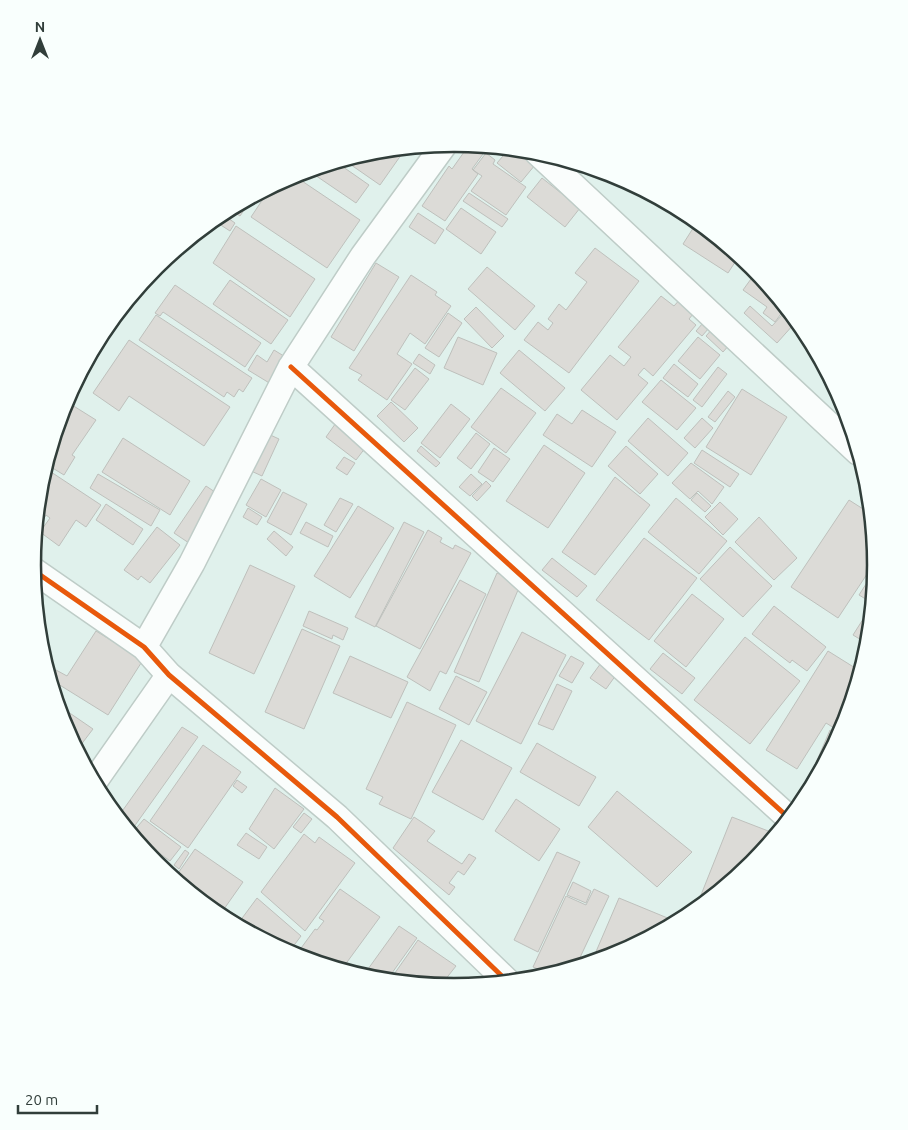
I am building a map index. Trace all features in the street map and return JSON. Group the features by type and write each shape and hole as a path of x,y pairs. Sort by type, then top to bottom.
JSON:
{"street":[{"path":"144,647 192,563 292,367 364,256 438,153"},
{"path":"549,163 848,443"},
{"path":"292,367 783,813"},
{"path":"41,576 144,647 169,675 337,817 501,975"},
{"path":"99,775 169,675"}],"building":[{"path":"464,152 483,154 472,169 478,174 445,221 422,206 449,166 452,169"},
{"path":"487,154 495,160 493,164 526,187 506,215 471,191 482,176 473,170"},
{"path":"503,155 527,159 535,165 521,182 497,163"},
{"path":"400,156 380,185 351,165"},
{"path":"343,167 369,185 356,203 316,176"},
{"path":"542,178 580,208 565,227 527,197"},
{"path":"303,181 360,220 327,268 251,217 262,200"},
{"path":"469,193 508,219 502,227 463,201"},
{"path":"461,208 496,232 481,254 446,229"},
{"path":"418,213 444,230 435,244 409,227"},
{"path":"230,219 235,223 230,231 221,225"},
{"path":"236,226 315,279 290,317 213,263"},
{"path":"693,229 735,263 728,273 683,244"},
{"path":"595,248 639,281 569,373 524,340 538,322 548,330 553,323 548,319 559,304 566,310 587,282 575,273"},
{"path":"376,263 399,277 354,351 331,337"},
{"path":"487,267 535,306 515,330 468,289"},
{"path":"411,275 437,292 435,295 451,306 425,344 410,333 397,354 412,364 387,400 358,380 362,375 349,368"},
{"path":"751,279 781,314 775,322 763,313 767,307 743,290"},
{"path":"230,280 288,320 271,344 213,304"},
{"path":"175,285 261,343 245,367 163,312 160,316 155,313"},
{"path":"661,296 674,306 682,297 697,309 689,319 696,325 653,376 644,368 638,375 648,383 617,420 581,390 610,355 624,366 631,357 618,347"},
{"path":"750,306 772,326 782,315 791,328 777,343 744,313"},
{"path":"476,307 504,336 492,348 464,319"},
{"path":"448,313 462,323 439,357 425,348"},
{"path":"156,315 252,378 243,392 239,389 234,397 227,392 224,397 139,340"},
{"path":"703,323 709,328 702,336 696,331"},
{"path":"713,328 730,344 723,352 706,336"},
{"path":"458,337 497,353 483,385 444,368"},
{"path":"698,337 720,355 700,379 678,361"},
{"path":"129,340 230,407 204,446 129,396 119,411 93,393"},
{"path":"274,350 287,358 271,384 248,370 257,355 267,362"},
{"path":"519,350 565,388 545,411 500,373"},
{"path":"419,354 435,365 430,374 413,363"},
{"path":"674,364 698,384 688,397 663,378"},
{"path":"718,367 727,374 702,407 693,400"},
{"path":"415,368 429,379 405,410 391,400"},
{"path":"661,380 696,408 677,430 642,402"},
{"path":"501,388 536,413 506,453 471,427"},
{"path":"742,389 787,417 751,475 706,447"},
{"path":"728,391 735,397 715,422 708,417"},
{"path":"391,402 418,428 404,442 377,416"},
{"path":"451,404 470,419 440,458 421,443"},
{"path":"73,406 96,420 72,455 75,457 64,475 53,468 63,432"},
{"path":"582,410 616,432 592,467 543,435 557,414 572,424"},
{"path":"648,418 688,453 668,476 628,441"},
{"path":"702,418 713,428 695,448 684,438"},
{"path":"338,420 369,443 356,460 326,437"},
{"path":"266,433 279,439 262,476 249,470"},
{"path":"476,433 490,444 471,469 457,458"},
{"path":"123,438 190,481 170,515 102,472"},
{"path":"544,445 585,473 548,528 506,501"},
{"path":"421,446 440,463 436,467 417,451"},
{"path":"626,446 658,474 640,494 608,466"},
{"path":"494,448 510,459 493,482 478,472"},
{"path":"702,450 739,474 730,487 694,463"},
{"path":"344,457 355,463 347,475 336,468"},
{"path":"691,463 724,487 712,504 698,491 690,499 672,483"},
{"path":"52,472 101,505 86,527 76,520 59,546 42,534 43,528 50,518 46,515 44,518"},
{"path":"98,474 160,510 151,526 90,488"},
{"path":"471,474 482,484 470,496 459,487"},
{"path":"615,477 650,505 595,575 562,552"},
{"path":"261,479 281,490 266,517 246,505"},
{"path":"486,481 491,486 477,501 472,496"},
{"path":"206,486 221,496 189,543 174,533"},
{"path":"283,492 307,504 291,535 267,522"},
{"path":"697,493 711,506 705,512 691,500"},
{"path":"340,498 353,504 336,532 324,525"},
{"path":"676,498 727,541 699,574 648,532"},
{"path":"849,500 863,509 866,538 867,575 838,618 791,587"},
{"path":"720,502 738,519 723,535 705,517"},
{"path":"106,504 143,529 133,545 96,520"},
{"path":"358,506 394,528 350,598 314,576"},
{"path":"248,508 262,517 257,525 243,517"},
{"path":"759,517 797,558 774,580 735,542"},
{"path":"306,522 333,536 328,547 300,533"},
{"path":"404,522 424,532 375,627 355,617"},
{"path":"157,527 180,545 150,583 141,576 138,580 124,570"},
{"path":"428,530 442,538 440,542 453,549 455,545 471,553 420,649 376,626"},
{"path":"274,531 293,547 286,556 267,539"},
{"path":"644,538 697,578 649,640 596,600"},
{"path":"730,547 772,586 743,617 700,579"},
{"path":"552,558 587,586 577,597 542,570"},
{"path":"250,565 295,586 254,674 209,653"},
{"path":"497,573 521,583 479,682 454,672"},
{"path":"460,580 486,594 446,674 440,671 430,691 407,677"},
{"path":"866,584 865,599 859,595"},
{"path":"692,594 724,619 686,667 654,641"},
{"path":"774,606 826,647 807,671 792,660 790,663 752,634"},
{"path":"309,611 348,628 343,640 333,635 332,639 303,626"},
{"path":"863,619 860,639 853,635"},
{"path":"302,629 340,646 304,729 265,712"},
{"path":"96,631 143,660 108,715 59,684 55,672 56,670 67,676"},
{"path":"522,632 566,655 521,744 476,721"},
{"path":"745,637 800,681 750,744 694,700"},
{"path":"828,651 854,667 845,698 833,727 826,723 797,769 766,750"},
{"path":"663,653 695,678 682,694 650,669"},
{"path":"350,656 408,682 391,718 333,693"},
{"path":"571,656 584,663 572,683 559,676"},
{"path":"601,663 616,675 606,689 590,678"},
{"path":"456,676 487,692 469,725 439,709"},
{"path":"557,684 572,691 553,730 538,724"},
{"path":"407,702 456,725 411,819 379,804 383,797 366,789"},
{"path":"69,712 93,729 82,743"},
{"path":"182,727 198,737 135,826 123,810"},
{"path":"830,730 832,731 824,748 817,761"},
{"path":"461,740 512,768 483,820 432,792"},
{"path":"537,743 596,777 579,806 520,772"},
{"path":"203,745 241,772 188,848 150,821"},
{"path":"237,780 247,787 242,793 233,786"},
{"path":"275,788 304,809 274,849 249,829"},
{"path":"617,791 692,852 657,887 588,827"},
{"path":"516,799 560,829 539,861 495,831"},
{"path":"304,813 312,819 301,833 293,827"},
{"path":"414,817 435,831 427,841 462,864 469,854 476,858 464,875 458,871 449,883 455,887 449,895 393,848"},
{"path":"732,817 769,831 746,857 701,895"},
{"path":"144,819 181,847 170,861 157,851 137,828"},
{"path":"246,833 267,847 259,859 237,845"},
{"path":"304,834 315,843 319,837 355,863 305,931 261,892"},
{"path":"195,849 243,882 225,908 179,872"},
{"path":"185,850 189,853 179,869 174,865"},
{"path":"557,852 580,862 538,952 514,940"},
{"path":"573,882 591,891 586,903 567,895"},
{"path":"340,889 380,917 346,964 301,948 315,929 317,930 324,921 319,918"},
{"path":"594,889 609,896 580,958 538,969 533,967 566,896 586,905"},
{"path":"257,898 301,936 294,945 271,935 242,918"},
{"path":"619,898 667,918 637,935 596,953"},
{"path":"399,926 417,938 392,973 368,969"},
{"path":"418,940 456,966 447,978 395,973"}],"cycle path":[{"path":"291,367 783,813"},
{"path":"41,576 144,647 169,675 337,817 501,975"}]}
